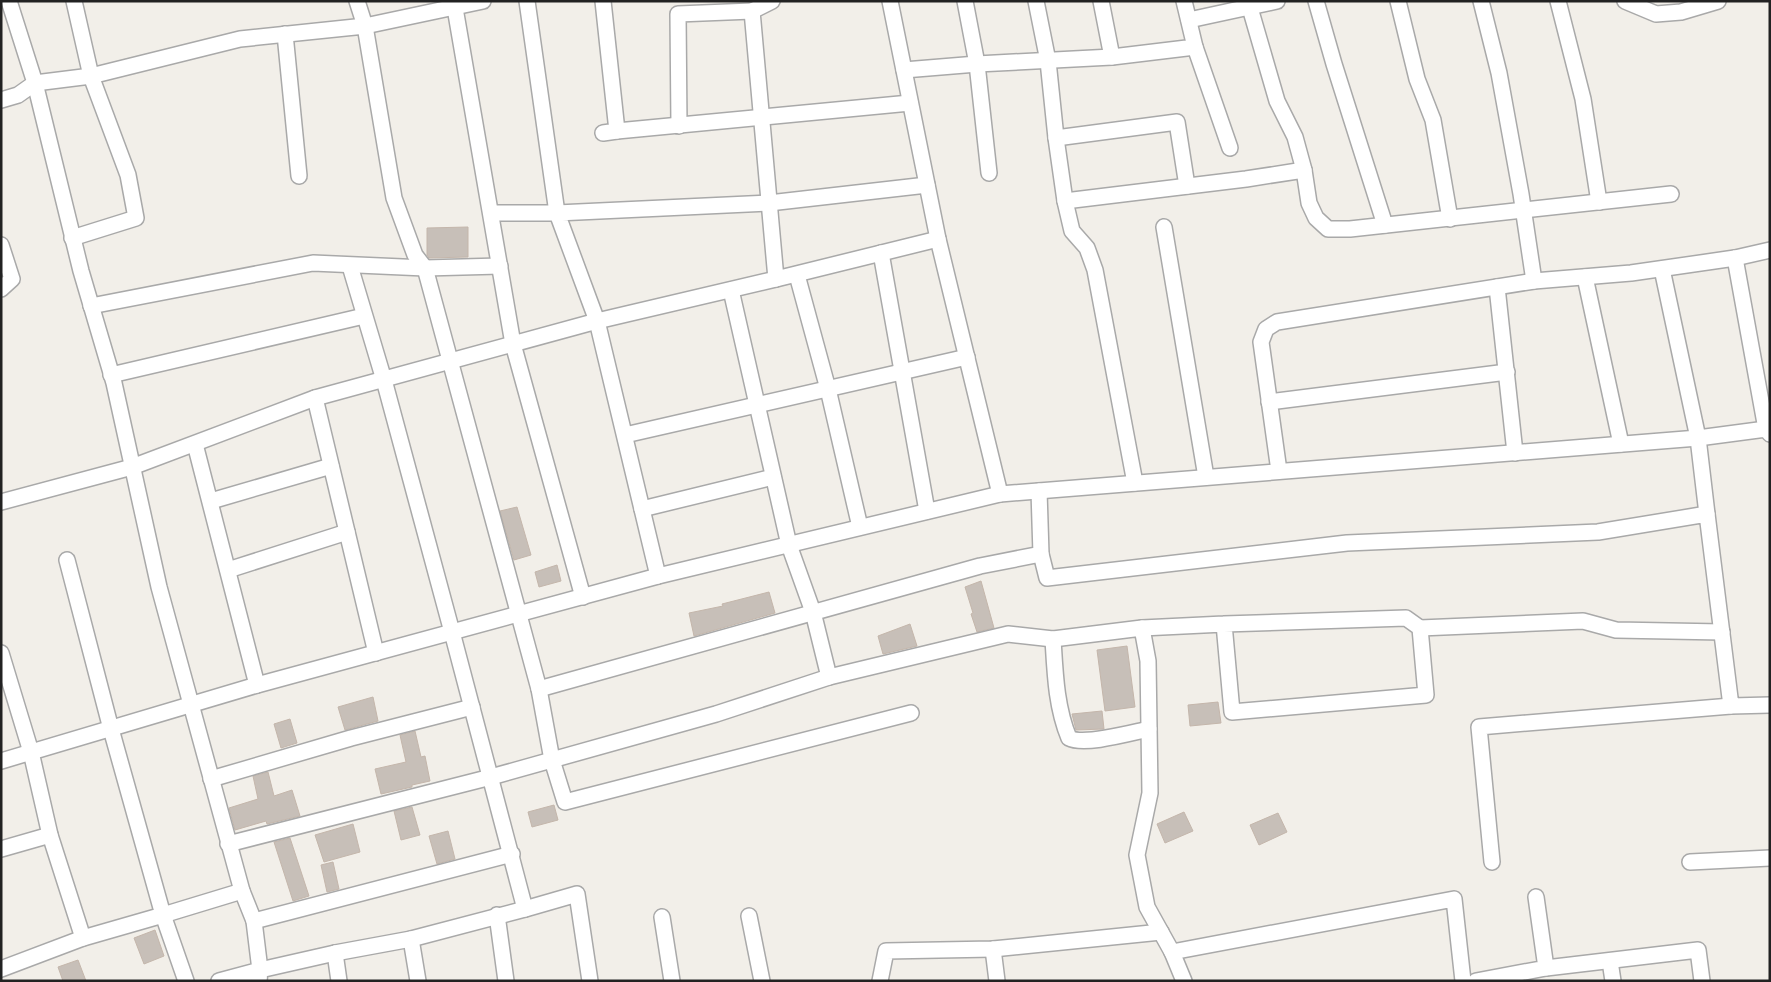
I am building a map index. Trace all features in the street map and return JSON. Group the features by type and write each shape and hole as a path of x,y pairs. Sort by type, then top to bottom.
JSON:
{"street":[{"path":"9,1 35,83 72,238 111,375 159,587 190,704 228,844 242,891 254,921 260,975"},
{"path":"72,238 136,218 128,175 91,76 74,1"},
{"path":"357,1 365,26 394,198 415,255 425,268 539,689 552,760 565,802 911,713"},
{"path":"1,100 18,95 35,83 91,76 240,39 365,26 483,1"},
{"path":"527,1 557,213 597,321 658,576"},
{"path":"603,1 610,132 910,103"},
{"path":"679,126 678,14 752,11 772,1"},
{"path":"890,1 938,239 1000,494"},
{"path":"965,1 977,64 989,173"},
{"path":"1036,1 1048,61 1065,201 1072,231 1087,248 1095,270 1135,483"},
{"path":"1101,1 1112,57"},
{"path":"1184,1 1195,47 1230,148"},
{"path":"1189,20 1249,5 1277,1"},
{"path":"1316,1 1345,101 1385,225"},
{"path":"1398,1 1417,79 1433,120 1450,218"},
{"path":"1481,1 1500,73 1534,281"},
{"path":"1558,1 1583,100 1599,202"},
{"path":"1625,1 1656,14 1681,12 1718,1"},
{"path":"1249,5 1278,101 1295,137 1304,170 1309,203 1316,218 1328,229 1350,229 1671,194"},
{"path":"455,8 513,344 583,597"},
{"path":"752,11 776,279"},
{"path":"285,34 299,176"},
{"path":"904,70 1112,57 1195,47"},
{"path":"1056,138 1177,122 1187,186"},
{"path":"1065,201 1304,170"},
{"path":"491,214 557,213 769,203 927,185"},
{"path":"1164,226 1206,477"},
{"path":"1,502 132,467 315,398 597,321 797,275 938,239"},
{"path":"1,245 12,279 1,289"},
{"path":"1278,471 1261,342 1266,329 1277,322 1497,286 1662,269 1735,258 1770,250"},
{"path":"881,253 927,511"},
{"path":"1,760 111,729 190,704 658,576 1000,494 1768,431 1735,258"},
{"path":"91,306 313,263 425,268 500,266"},
{"path":"350,266 384,380 512,854 525,909"},
{"path":"1662,269 1698,438 1731,706"},
{"path":"797,275 828,389 860,528"},
{"path":"1585,276 1621,444"},
{"path":"1497,286 1515,453"},
{"path":"731,290 789,545 814,612 830,677"},
{"path":"111,375 364,316"},
{"path":"624,435 967,357"},
{"path":"1269,402 1507,372"},
{"path":"315,398 376,653"},
{"path":"195,444 257,686"},
{"path":"210,501 331,466"},
{"path":"642,509 773,477"},
{"path":"1039,491 1041,554 1048,578 1347,543 1598,532 1707,514"},
{"path":"228,570 347,532"},
{"path":"539,689 980,566 1041,554"},
{"path":"67,560 162,916 186,981"},
{"path":"228,844 491,777 716,714 830,677 1008,634 1053,639 1142,628 1406,618 1420,628 1583,621 1616,630 1722,632"},
{"path":"1224,624 1232,712 1426,695 1420,628"},
{"path":"1142,628 1148,661 1150,794 1137,855 1147,907 1172,952 1184,981"},
{"path":"1053,639 1062,723 1069,738 1074,741 1088,741 1149,729"},
{"path":"1,653 4,674 31,752 50,835 83,938"},
{"path":"1492,862 1479,727 1770,704"},
{"path":"211,779 352,738 472,707"},
{"path":"1,849 50,835"},
{"path":"254,921 512,854"},
{"path":"1690,862 1770,858"},
{"path":"1,969 83,938 242,891"},
{"path":"219,981 260,975 335,953 411,939 577,894 590,981"},
{"path":"1536,896 1546,968"},
{"path":"1172,952 1454,899 1463,981"},
{"path":"497,915 506,981"},
{"path":"749,916 762,981"},
{"path":"662,917 672,981"},
{"path":"880,981 886,951 993,949 1161,932"},
{"path":"411,939 418,981"},
{"path":"993,949 997,981"},
{"path":"1476,981 1516,977 1546,968 1698,950 1702,981"},
{"path":"335,953 339,981"},
{"path":"1610,961 1612,981"}],"building":[{"path":"468,227 468,257 429,258 427,255 427,228"},
{"path":"517,507 531,555 514,560 500,511"},
{"path":"557,565 561,581 539,587 535,572"},
{"path":"981,581 994,628 977,632 965,587"},
{"path":"769,592 775,613 694,636 689,613 723,606 722,604"},
{"path":"910,624 917,646 883,654 878,636"},
{"path":"1127,646 1135,707 1105,711 1097,650"},
{"path":"373,697 378,721 345,730 338,707"},
{"path":"1218,702 1221,723 1190,726 1188,705"},
{"path":"1102,711 1104,729 1076,730 1072,714"},
{"path":"290,719 297,743 281,748 274,724"},
{"path":"415,731 421,757 425,756 430,781 381,794 375,769 406,762 400,735"},
{"path":"268,772 274,796 292,790 300,816 267,824 266,821 235,830 229,808 258,799 253,776"},
{"path":"554,805 558,820 532,827 528,812"},
{"path":"412,807 420,835 401,840 394,811"},
{"path":"1184,812 1193,831 1165,843 1157,824"},
{"path":"1278,813 1287,832 1259,845 1250,825"},
{"path":"353,824 360,852 324,862 315,835"},
{"path":"448,831 455,859 437,864 429,836"},
{"path":"290,838 309,896 293,901 274,842"},
{"path":"333,862 339,889 327,892 321,865"},
{"path":"155,930 164,956 144,964 134,938"},
{"path":"78,960 86,981 63,981 58,967"}]}
